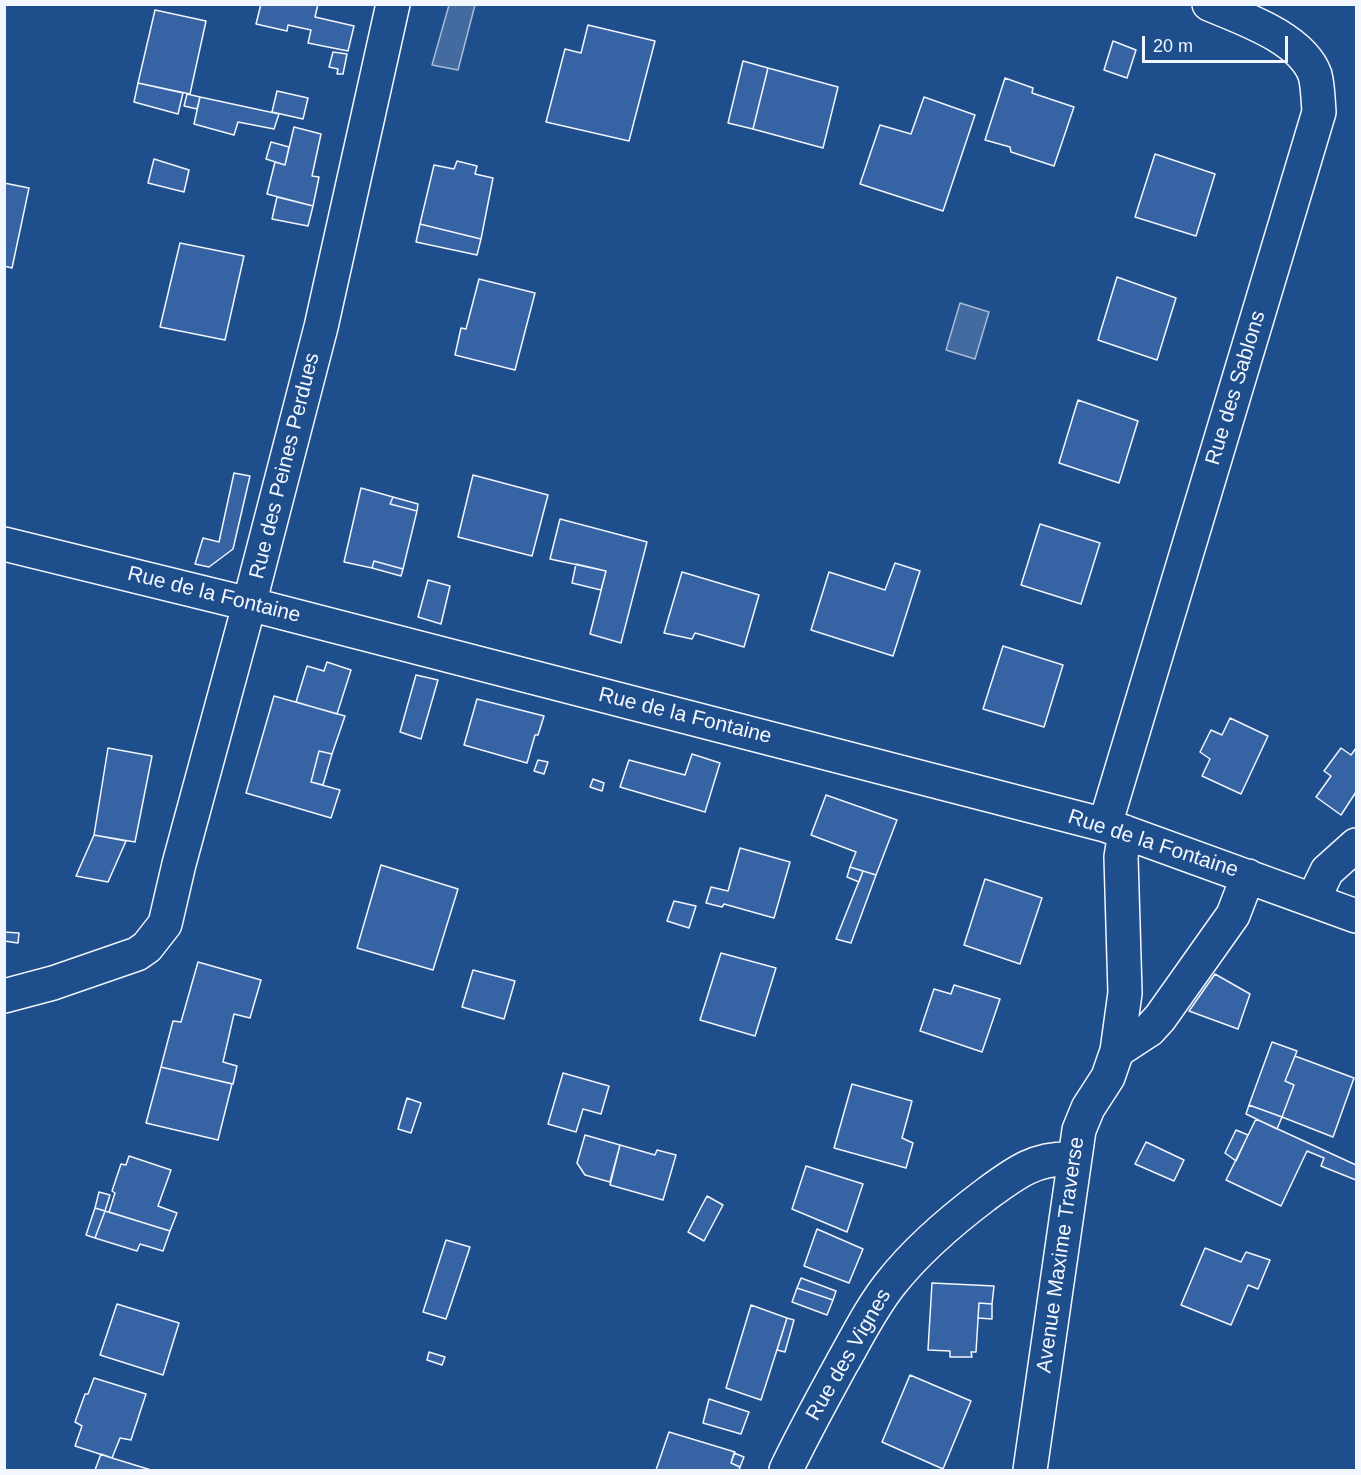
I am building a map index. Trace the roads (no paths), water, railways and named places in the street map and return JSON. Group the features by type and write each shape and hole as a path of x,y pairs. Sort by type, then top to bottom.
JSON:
{"street":[{"name":"Rue des Peines Perdues","path":"4,996 53,983 138,954 147,947 165,924 321,327 393,4"},
{"name":"Rue des Sablons","path":"1115,828 1319,112 1314,74 1301,53 1283,38 1209,4"},
{"name":"Rue de la Fontaine","path":"4,544 249,604 1115,828 1356,916"},
{"name":"Avenue Maxime Traverse","path":"1030,1470 1079,1130 1088,1108 1108,1077 1117,1051 1125,993 1120,857 1115,828"},
{"path":"1313,900 1327,871 1356,845"},
{"path":"1117,1051 1149,1030 1160,1018 1233,915 1248,876"},
{"name":"Rue des Vignes","path":"786,1470 867,1317 891,1283 961,1213 1009,1177 1033,1164 1053,1158 1074,1159"}],"water":[{"path":"449,5 475,5 458,70 432,65"},
{"path":"960,303 989,312 975,359 946,350"}]}
